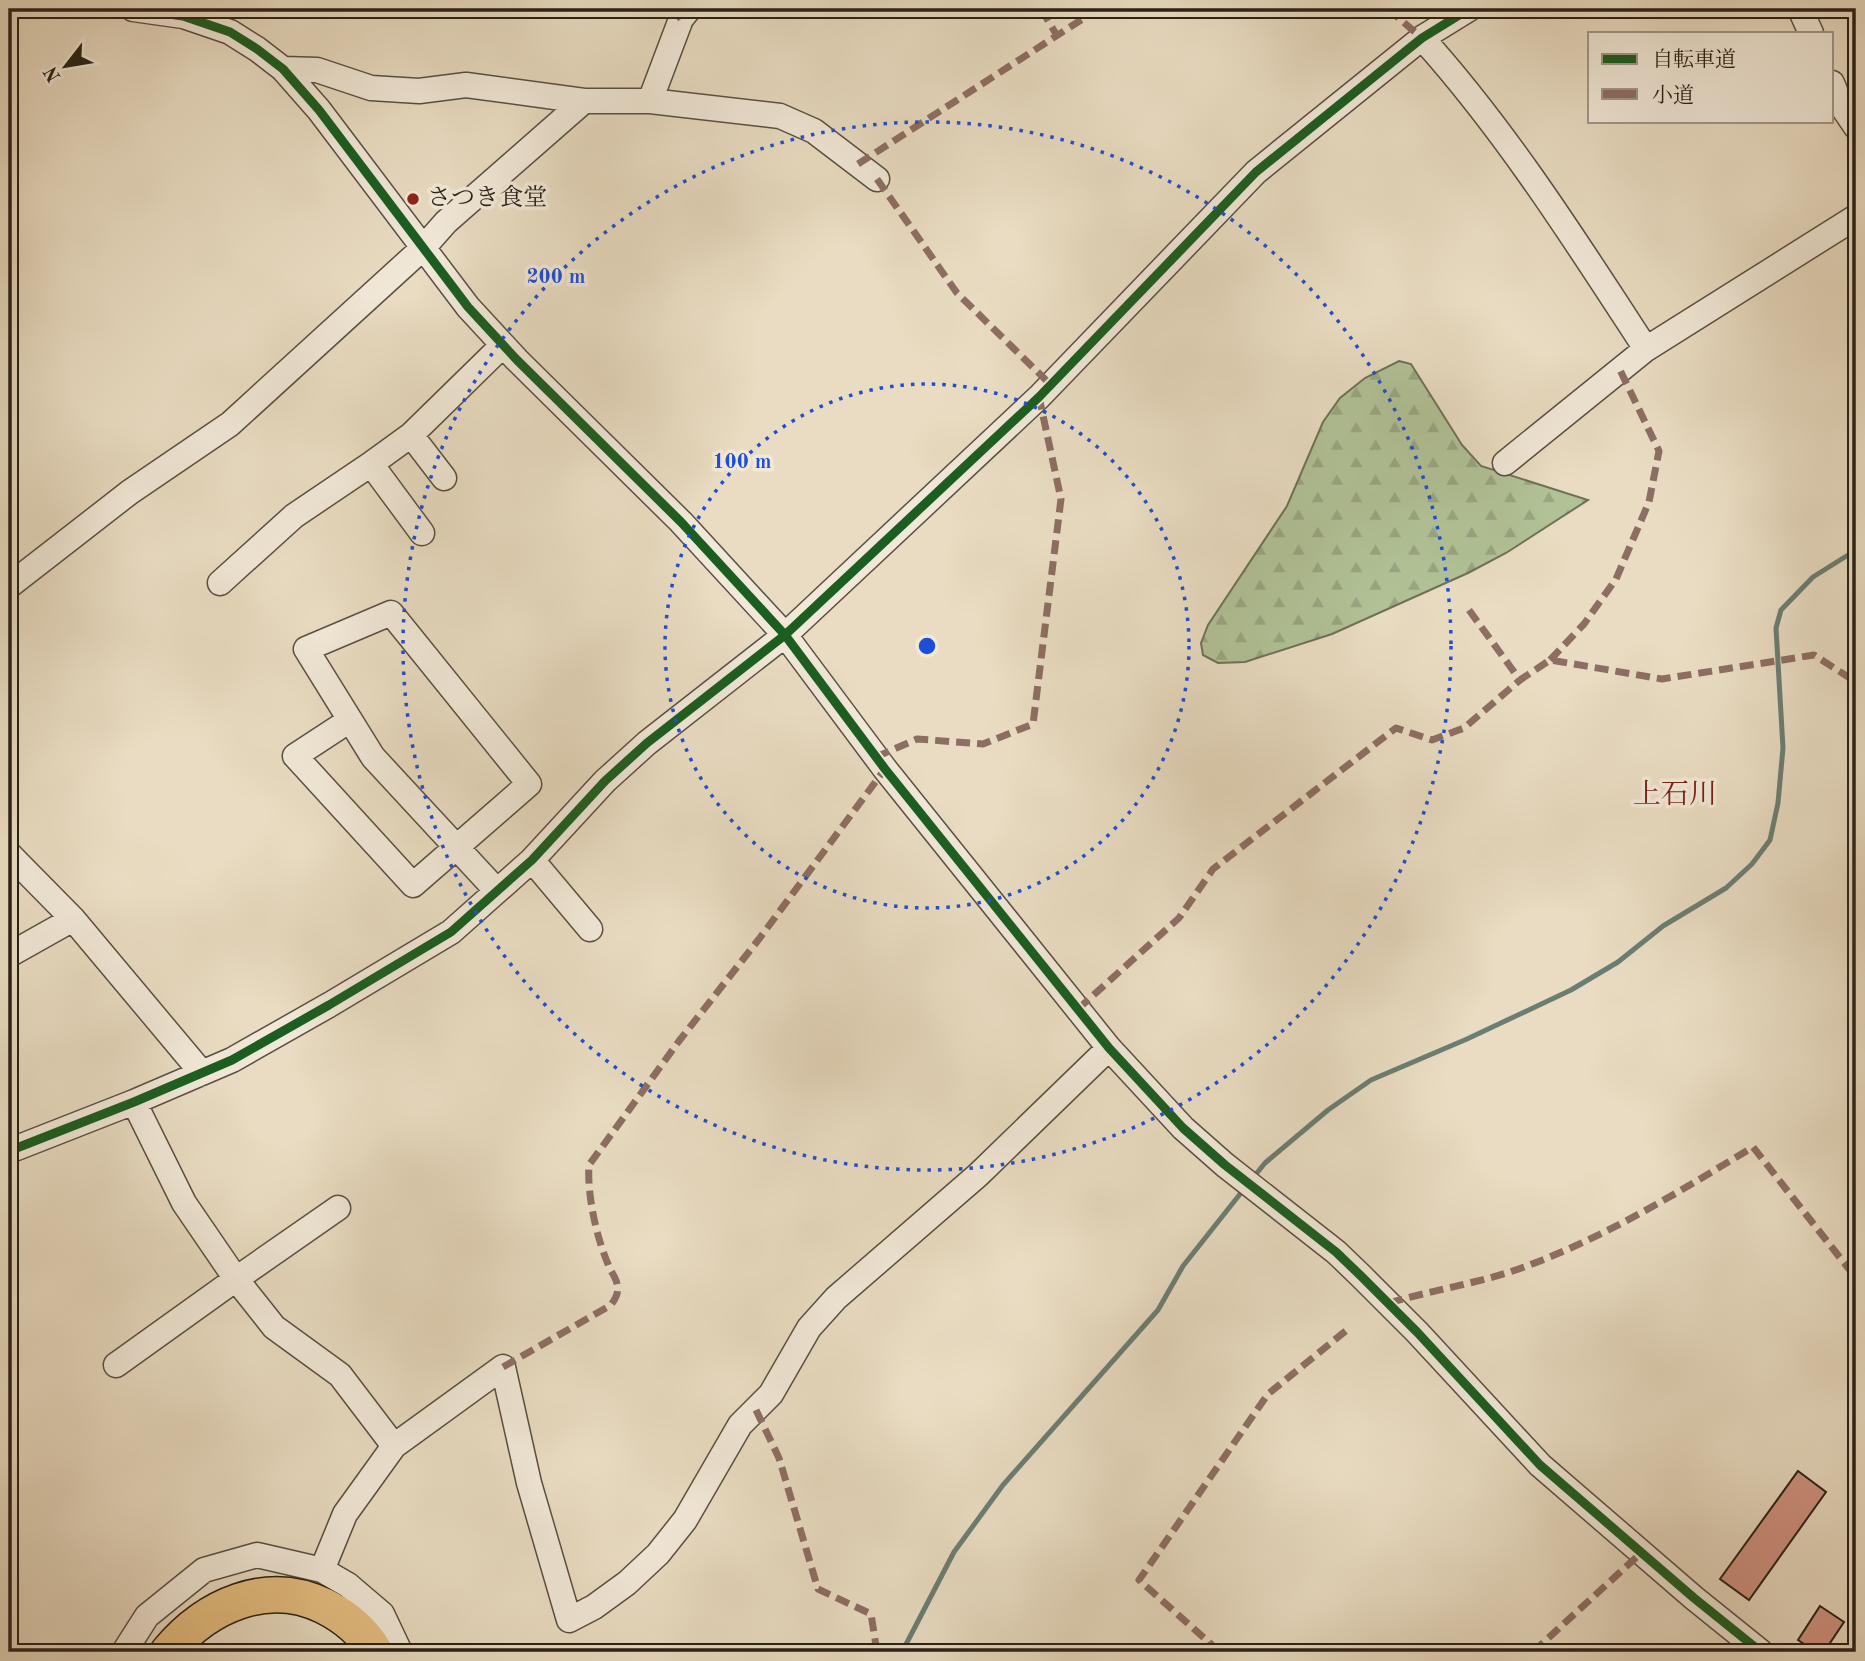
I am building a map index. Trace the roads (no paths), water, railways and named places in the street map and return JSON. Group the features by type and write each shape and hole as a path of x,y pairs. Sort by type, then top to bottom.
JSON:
{"highway":[{"path":"168,1652 192,1627 219,1609 252,1596 276,1594 298,1596 338,1613 357,1628 375,1652"},
{"path":"195,1652 213,1636 237,1623 260,1616 284,1615 304,1619 322,1627 351,1652"}],"street":[{"path":"133,9 183,16 230,32 283,69 328,121 468,307 681,522 785,635 885,769 1109,1048 1184,1128 1336,1252 1361,1276 1540,1465 1759,1652"},
{"path":"650,101 681,19 689,9"},
{"path":"9,1151 232,1060 451,932 532,860 606,781 647,743 785,635 1051,385 1256,172 1422,38 1469,9"},
{"path":"1800,9 1811,32"},
{"path":"1422,38 1459,78 1577,242 1646,349"},
{"path":"283,69 317,70 371,88 419,91 466,85 584,101 650,101 780,116 814,131 877,179"},
{"path":"1834,88 1841,105 1856,127"},
{"path":"9,586 130,492 230,424 423,248 446,222 584,101"},
{"path":"1505,463 1646,349 1856,217"},
{"path":"220,583 294,516 411,435 503,345"},
{"path":"411,435 444,478"},
{"path":"374,461 371,464 422,533"},
{"path":"350,720 295,756 413,885 457,847 529,784 391,613 306,649 373,757 457,847 497,891"},
{"path":"9,854 73,919 202,1073"},
{"path":"532,860 590,929"},
{"path":"9,955 73,919"},
{"path":"322,1570 345,1514 394,1446 503,1367 529,1483 569,1620 594,1607 627,1583 648,1563 685,1520 740,1425 771,1394 809,1328 836,1298 978,1175 1109,1048"},
{"path":"134,1102 184,1203 236,1279 274,1327 340,1375 394,1446"},
{"path":"116,1364 338,1208"},
{"path":"124,1652 147,1616 204,1570 257,1555 322,1570 348,1585 382,1614 400,1652"}],"waterway":[{"path":"1252,1179 1265,1163 1328,1110 1371,1080 1571,990 1618,962 1663,926 1726,888 1752,864 1770,840 1778,803 1783,748 1776,628 1781,610 1813,577 1856,550"},
{"path":"902,1652 954,1552 1003,1485 1158,1310 1183,1266 1244,1189"}],"place":[{"name":"さつき食堂","path":"413,199"}],"district":[{"name":"上石川","path":"1675,796"}]}
